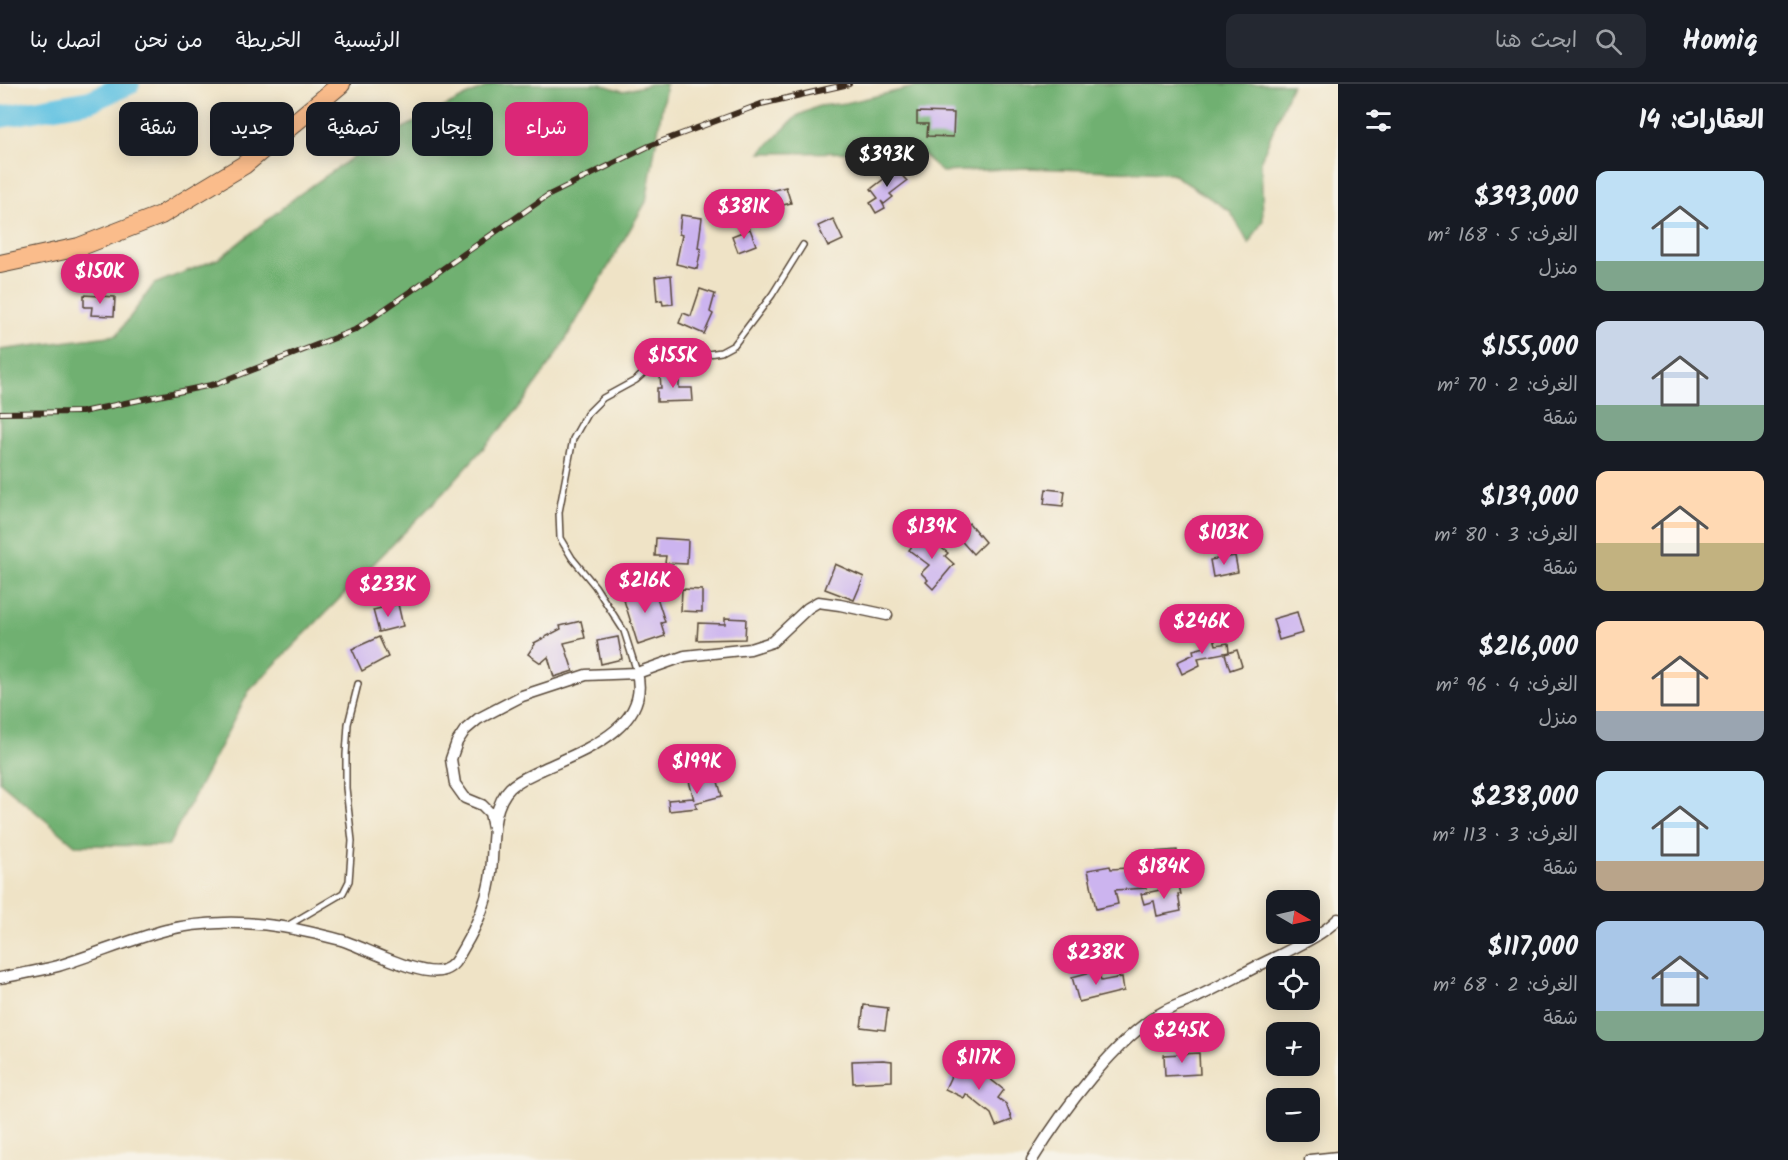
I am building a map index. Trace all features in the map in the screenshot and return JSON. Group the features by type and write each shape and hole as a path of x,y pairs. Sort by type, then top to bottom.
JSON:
{"main road":[{"path":"0,264 79,248 161,215 244,165 341,84"}],"street":[{"path":"494,830 490,813 483,805 465,798 455,784 451,759 465,729 478,719 522,696 586,675 637,673 685,656 750,649 772,642 808,608 818,602 840,604 886,615"},
{"path":"0,978 56,966 165,930 228,923 284,927 341,940 426,972 441,972 454,965 474,930 485,902 490,879 494,830 500,806 509,789 600,741 625,722 636,703 640,685 637,673"},
{"path":"1032,1160 1080,1092 1125,1041 1145,1024 1165,1011 1200,996 1310,940 1338,919"},
{"path":"1310,1160 1338,1157"}],"lane":[{"path":"637,673 624,631 595,585 572,558 560,538 559,512 573,439 587,414 603,398 636,380 660,358 672,353 696,356 721,352 734,345 772,295 803,244"},
{"path":"284,927 344,893 349,881 352,841 346,788 346,755 348,724 358,684"}],"green space":[{"path":"493,84 600,84 623,91 651,84 666,84 646,202 560,349 521,406 444,492 249,691 168,846 75,845 0,782 0,350 117,335 154,284 220,258 297,196 355,156 400,156 400,130 412,124 412,156 493,156 493,102 454,102"},
{"path":"927,84 1292,84 1261,160 1263,220 1249,244 1230,211 1171,173 1027,168 942,172 920,152 760,153 797,116 819,106 846,103"}],"building":[{"path":"917,112 954,113 953,137 927,136 928,124 917,124"},
{"path":"893,166 907,181 890,194 893,197 884,204 881,201 885,208 876,213 870,203 878,198 871,189 885,178 882,175"},
{"path":"786,187 791,203 775,207 770,191"},
{"path":"681,215 702,218 698,248 701,249 697,269 676,264 682,235 679,234"},
{"path":"833,219 843,240 828,247 818,226"},
{"path":"750,229 756,245 738,252 732,236"},
{"path":"671,275 673,304 663,305 662,300 657,301 655,277"},
{"path":"700,289 715,294 710,312 713,314 704,334 679,323 683,313 691,316"},
{"path":"84,295 115,297 114,316 91,315 92,307 84,307"},
{"path":"668,370 679,370 679,388 692,388 693,401 657,402 657,388 661,388 660,375 668,374"},
{"path":"1046,489 1065,491 1063,506 1044,504"},
{"path":"969,523 985,542 973,554 956,535"},
{"path":"922,533 948,553 945,556 954,564 933,589 921,573 929,565 909,550"},
{"path":"656,538 688,540 687,564 665,563 666,556 655,556"},
{"path":"1235,556 1238,572 1213,577 1210,560"},
{"path":"835,564 864,577 854,600 825,589"},
{"path":"652,582 665,622 661,623 665,636 638,645 623,597 640,591 639,587"},
{"path":"682,589 702,590 702,612 681,611"},
{"path":"398,604 403,626 379,632 373,610"},
{"path":"1297,612 1303,633 1279,640 1273,619"},
{"path":"725,618 746,619 745,639 697,640 698,623 725,624"},
{"path":"581,621 585,638 564,643 573,671 554,677 548,657 541,663 528,654 534,643 561,629 560,626"},
{"path":"379,637 388,657 362,671 352,649"},
{"path":"618,637 622,659 601,664 597,641"},
{"path":"1214,637 1216,645 1228,643 1229,652 1198,658 1200,665 1182,674 1177,662 1194,654 1193,650 1205,647 1203,640"},
{"path":"1237,650 1242,666 1230,670 1225,654"},
{"path":"698,778 699,783 717,778 722,796 695,803 697,808 669,811 668,800 693,798 694,800 689,781"},
{"path":"1177,850 1178,860 1141,862 1140,853"},
{"path":"1110,866 1111,869 1145,867 1146,888 1115,890 1118,904 1096,909 1088,870"},
{"path":"1179,886 1181,911 1157,916 1154,901 1144,904 1141,894"},
{"path":"1098,970 1101,981 1122,977 1124,991 1079,1002 1072,977"},
{"path":"864,1005 888,1008 885,1030 861,1027"},
{"path":"1199,1053 1200,1074 1165,1076 1164,1055"},
{"path":"852,1061 892,1061 892,1081 853,1083"},
{"path":"958,1061 981,1072 1004,1090 998,1098 1006,1104 1012,1120 996,1126 991,1114 966,1094 964,1098 945,1089"}],"waterway":[{"path":"0,117 90,101 129,84"}],"railway":[{"path":"0,413 82,412 216,384 355,330 547,196 649,146 761,104 849,84"}]}
